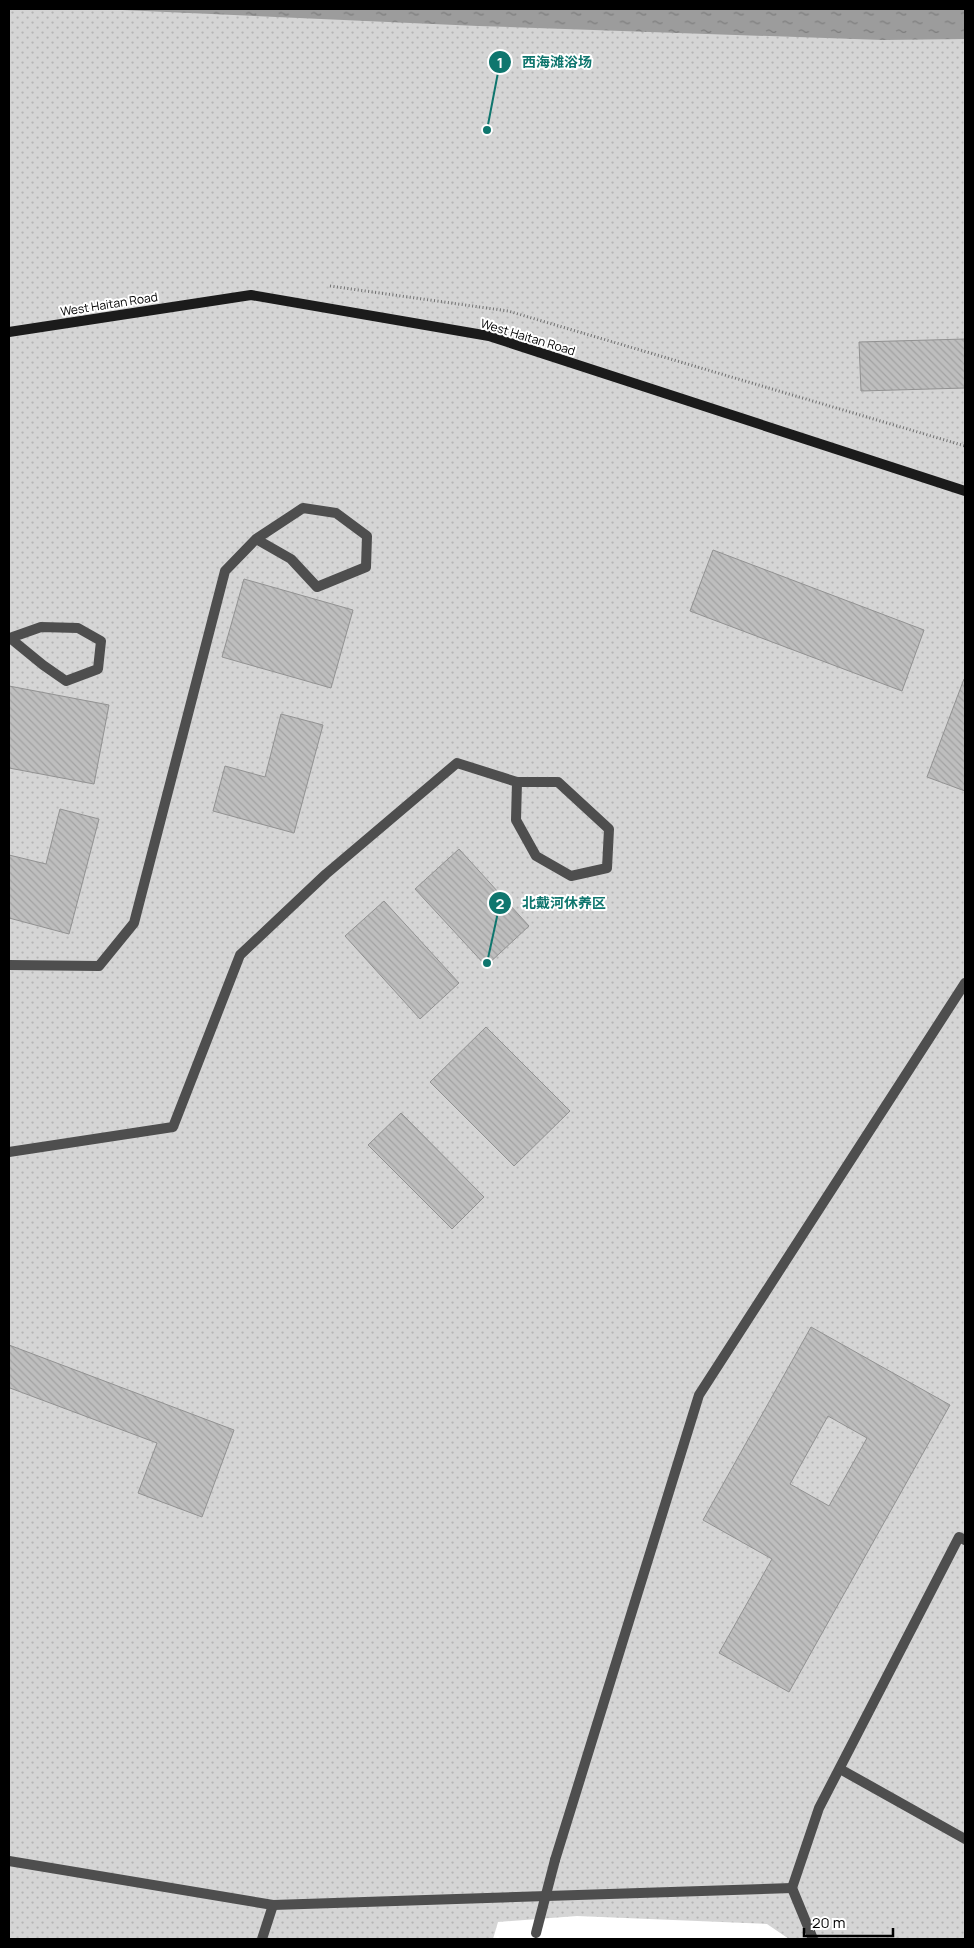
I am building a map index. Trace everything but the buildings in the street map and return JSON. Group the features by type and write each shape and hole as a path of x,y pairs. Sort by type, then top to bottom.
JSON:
{"main road":[{"name":"West Haitan Road","path":"9,332 251,295 489,336 965,491"}],"street":[{"path":"9,965 99,966 134,923 225,571 256,539 303,508 336,513 367,536 366,567 317,587 291,559 256,539"},
{"path":"41,627 78,628 101,641 98,669 66,682 10,638 41,627"},
{"path":"9,1152 173,1127 240,955 326,874 457,763 517,782 558,782 609,829 607,868 571,876 536,856 516,820 517,782"},
{"path":"535,1936 555,1860 699,1395 965,983"},
{"path":"813,1939 792,1888 820,1808 959,1537 965,1540"},
{"path":"840,1769 965,1839"},
{"path":"9,1861 273,1905 792,1888"},
{"path":"262,1939 273,1905"}],"shaded area":[{"path":"9,9 965,9 965,1939 789,1939 767,1924 577,1916 498,1922 493,1939 9,1939"}],"water":[{"path":"100,9 965,9 965,39 883,40 478,26"}],"place":[{"name":"西海滩浴场","path":"487,130"},
{"name":"北戴河休养区","path":"487,963"}]}
